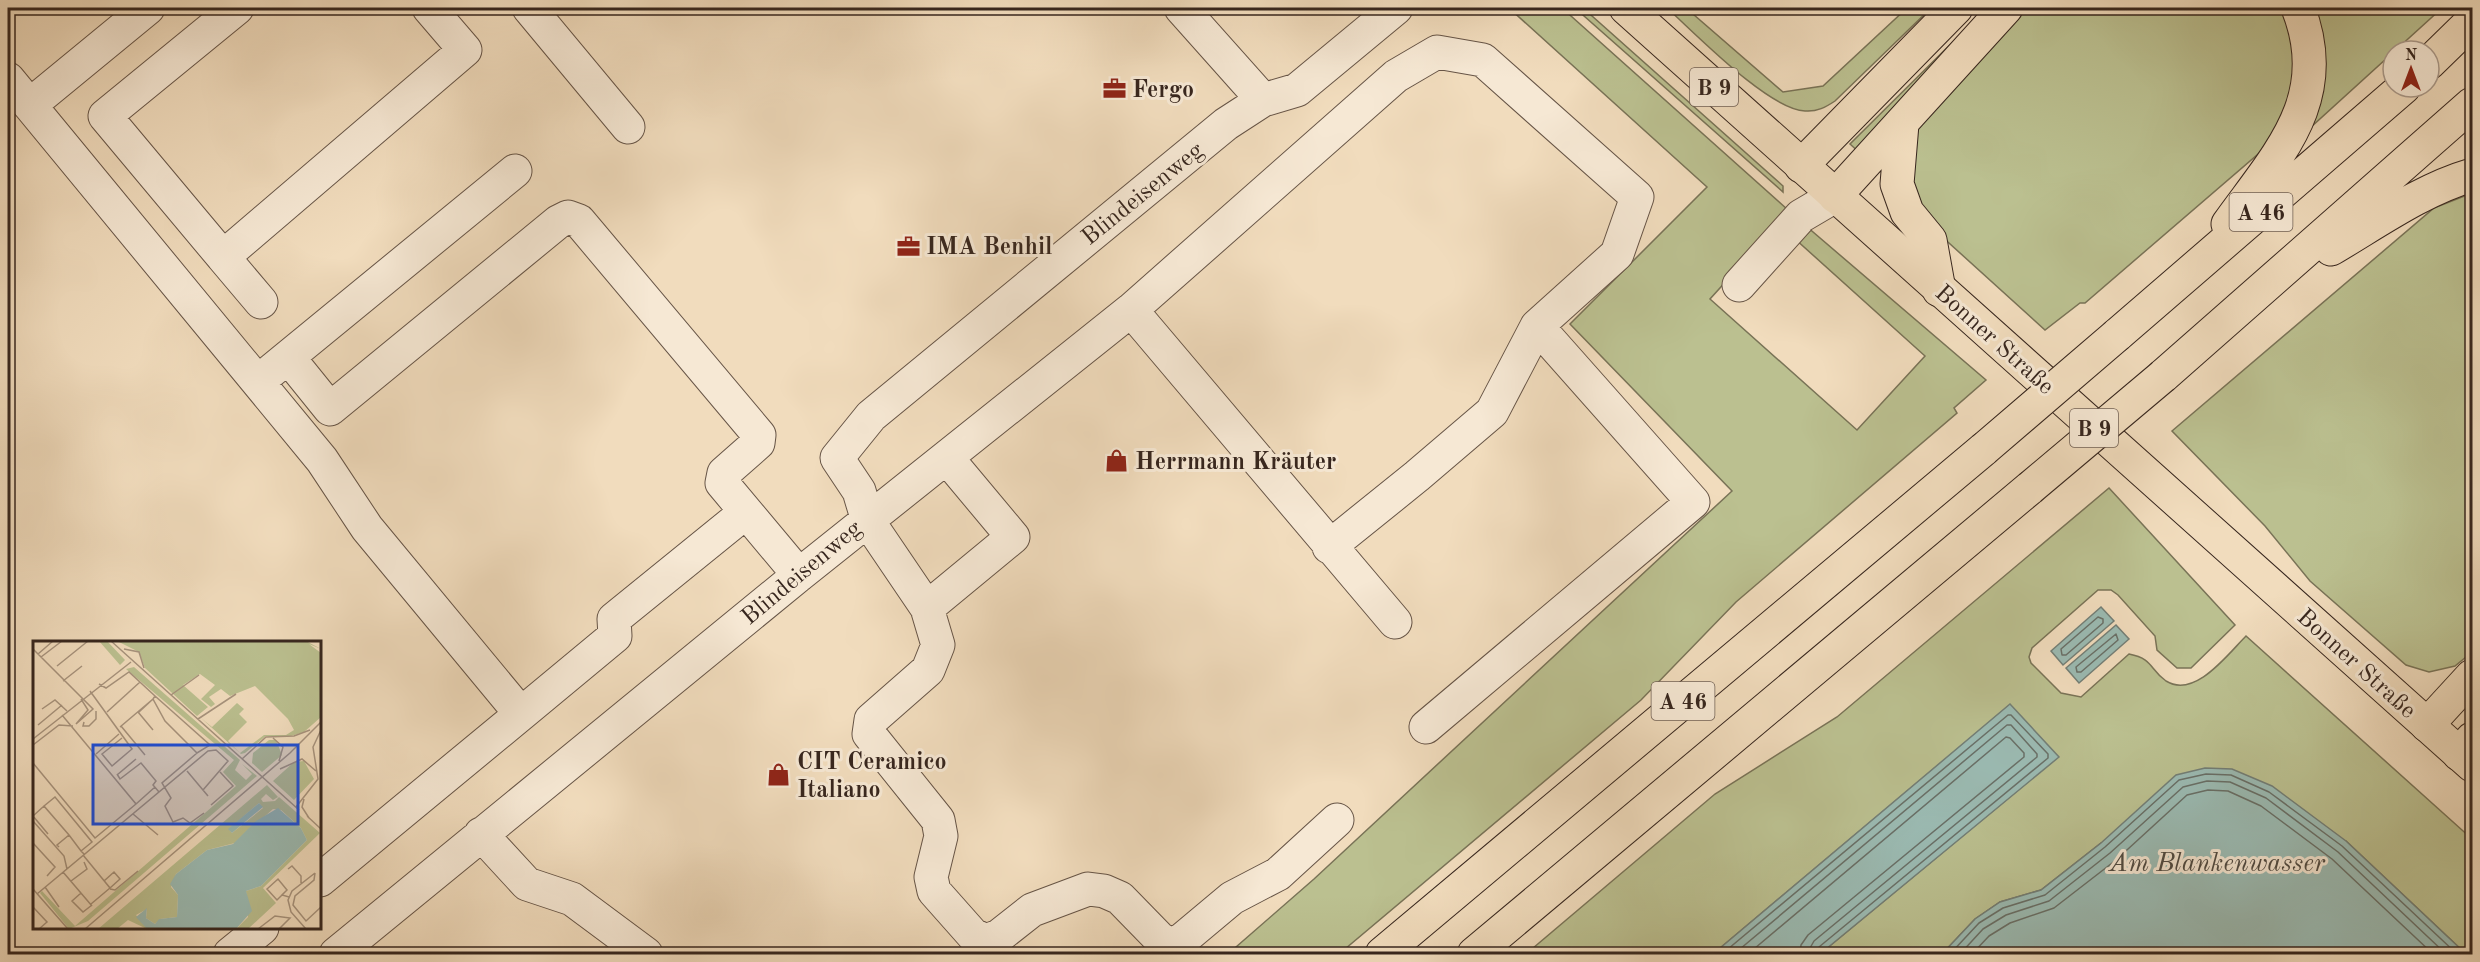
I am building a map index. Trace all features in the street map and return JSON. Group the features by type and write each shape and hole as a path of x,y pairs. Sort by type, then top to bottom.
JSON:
{"main road":[{"name":"Bonner Straße","path":"1626,8 2427,725 2468,753"},
{"path":"1801,166 1956,8"},
{"path":"1836,196 2006,8"},
{"path":"2197,267 2291,135 2304,105 2309,83 2309,52 2304,22 2298,8"},
{"path":"2441,51 2472,21"},
{"name":"A 46","path":"1382,954 1984,448 2390,99"},
{"name":"A 46","path":"1474,954 2163,376 2472,104"},
{"path":"1902,124 1898,184 1907,212 1930,240 1939,290"},
{"path":"2265,288 2422,195 2454,180 2472,175"},
{"path":"2427,725 2472,676"}],"street":[{"path":"30,105 148,8"},
{"path":"237,8 105,116 261,302"},
{"path":"223,257 465,50 429,8"},
{"path":"529,8 627,128"},
{"path":"1181,8 1263,100"},
{"name":"Blindeisenweg","path":"336,954 868,521 859,491 837,458 871,416 1226,124 1263,100 1297,90 1396,8"},
{"path":"1329,547 1492,412 1537,326 1617,254 1638,197 1483,60 1437,52 1396,76 1131,310 868,521 927,608 938,645 928,670 871,720 869,734 938,820 941,836 931,877 934,891 973,935 986,941 999,936 1032,910 1088,890 1104,891 1120,898 1160,939 1172,945 1183,939 1232,898 1278,874 1337,820"},
{"path":"8,79 322,460 367,528 521,714"},
{"path":"1801,166 1801,216"},
{"path":"258,381 515,171"},
{"path":"1739,285 1801,216 1836,196"},
{"path":"288,357 330,409 558,222 568,217 579,220 759,435 758,444 724,473 722,483 800,575"},
{"path":"1131,310 1329,547 1395,622"},
{"path":"1426,727 1693,502 1537,326"},
{"path":"927,608 1013,537 947,458"},
{"path":"321,879 615,636 614,619 746,512"},
{"path":"481,834 527,884 572,899 646,954"},
{"path":"230,954 260,929"}],"green space":[{"path":"1509,8 1562,8 1787,209 1787,214 1710,299 1857,430 1925,356 1794,238 1806,226 1986,380 1954,408 1957,413 1736,602 1641,700 1339,954 1228,954 1314,879 1732,491 1570,324 1707,187"},
{"path":"1575,8 1583,8 1783,186 1783,192"},
{"path":"1667,8 1686,8 1783,92 1823,86 1907,8 1931,8 1835,101 1821,109 1805,111 1772,98 1753,84"},
{"path":"1987,8 1861,154 1850,144"},
{"path":"2025,8 2287,8 2300,63 2279,136 2085,303 2080,303 2045,330 1928,224 1910,189 1914,134 1938,102"},
{"path":"2311,8 2442,8 2408,39 2381,39 2381,63 2311,127"},
{"path":"2472,193 2472,652 2455,666 2429,672 2406,665 2310,581 2265,526 2172,431 2434,208"},
{"path":"2109,488 2235,625 2191,668 2177,668 2157,650 2155,636 2118,595 2111,590 2098,590 2032,648 2029,657 2031,663 2061,693 2081,697 2129,654 2143,659 2166,681 2177,685 2188,684 2210,672 2246,636 2472,839 2472,954 2466,954 2346,841 2101,843 2041,890 2000,902 1975,919 1942,954 1820,954 2058,757 2010,705 1713,954 1526,954 1715,794 1837,717"}],"water":[{"path":"2101,607 2114,621 2063,665 2051,651"},
{"path":"2116,625 2129,639 2079,683 2066,668"},
{"path":"2010,704 2059,757 1820,954 1713,954"},
{"name":"Am Blankenwasser","path":"2205,768 2232,769 2272,786 2346,841 2466,954 1942,954 1975,919 2000,902 2041,890 2101,843 2176,775"}],"place":[{"name":"Fergo","path":"1114,89"},
{"name":"IMA Benhil","path":"908,246"},
{"name":"Herrmann Kräuter","path":"1117,461"},
{"name":"CIT Ceramico Italiano","path":"779,775"}]}
